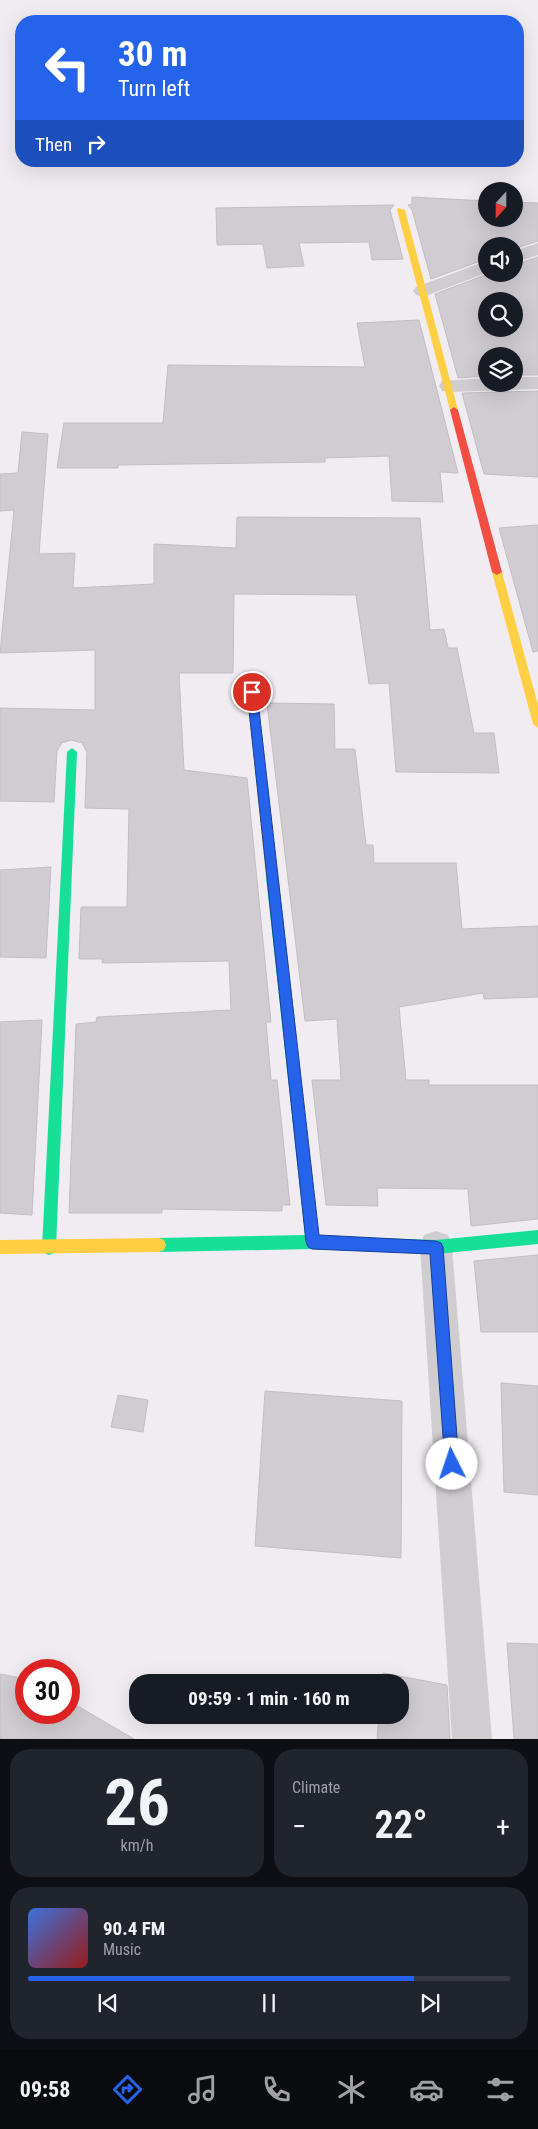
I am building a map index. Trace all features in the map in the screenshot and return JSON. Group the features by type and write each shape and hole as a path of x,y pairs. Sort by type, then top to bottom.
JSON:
{"street":[{"path":"401,210 538,724"},
{"path":"523,254 538,249"},
{"path":"423,291 478,270"},
{"path":"449,386 538,383"},
{"path":"252,692 312,1242"},
{"path":"49,1248 72,752"},
{"path":"0,1247 49,1248 312,1242 436,1247 538,1237"},
{"path":"436,1247 472,1739"}],"building":[{"path":"412,197 478,201 478,228 522,228 523,202 538,203 538,241 523,246 523,237 478,237 478,262 431,279 412,210 408,205 412,204"},
{"path":"394,205 390,210 403,259 372,260 369,242 299,243 304,266 267,268 263,244 217,245 216,208"},
{"path":"538,257 538,375 523,375 523,347 478,347 478,377 458,378 435,294 478,278 478,282 523,282 523,262"},
{"path":"419,320 458,473 440,472 443,502 392,501 389,456 325,458 325,462 118,465 118,468 57,468 64,423 163,423 168,365 365,367 357,323"},
{"path":"538,391 538,477 484,474 462,393"},
{"path":"22,432 48,434 39,554 75,553 73,588 154,584 154,544 236,548 237,517 420,518 430,630 444,629 448,648 457,648 474,733 494,733 499,773 396,772 389,683 369,684 356,595 234,594 233,673 179,673 184,770 247,778 271,1022 266,1022 271,1080 277,1080 290,1205 282,1205 282,1211 162,1209 162,1213 69,1213 76,1024 96,1022 97,1017 231,1010 229,961 102,963 103,959 79,959 81,907 127,907 129,809 85,808 87,752 82,743 71,740 62,743 57,751 54,802 0,801 0,708 95,710 95,650 0,653 14,510 0,511 0,474 18,473"},
{"path":"538,525 538,651 533,652 499,528"},
{"path":"267,703 334,704 335,749 355,749 366,845 373,845 374,863 456,863 462,929 538,926 538,997 484,999 483,993 399,1007 406,1080 429,1080 429,1085 538,1085 538,1219 471,1226 468,1189 377,1188 378,1206 326,1205 312,1080 341,1080 337,1019 305,1021"},
{"path":"51,867 46,958 0,957 0,870"},
{"path":"42,1020 32,1215 0,1213 0,1022"},
{"path":"538,1255 538,1332 481,1332 474,1261"},
{"path":"501,1383 538,1386 538,1495 504,1492"},
{"path":"265,1391 402,1401 401,1558 255,1546"},
{"path":"118,1395 148,1400 143,1432 111,1427"},
{"path":"507,1643 538,1644 538,1739 514,1739"},
{"path":"0,1674 15,1677 15,1724 80,1724 80,1707 134,1739 0,1739"},
{"path":"409,1678 447,1685 450,1739 377,1739 378,1724 409,1724"}],"traffic: fast":[{"path":"49,1248 72,752"},
{"path":"272,877 312,1242"},
{"path":"159,1245 312,1242 436,1247 538,1237"}],"traffic: slow":[{"path":"401,210 454,410"},
{"path":"497,572 538,724"},
{"path":"252,692 272,877"},
{"path":"0,1247 159,1245"}],"traffic: jam":[{"path":"454,410 497,572"}],"route":[{"path":"252,692 312,1242 436,1247 452,1464"}]}
